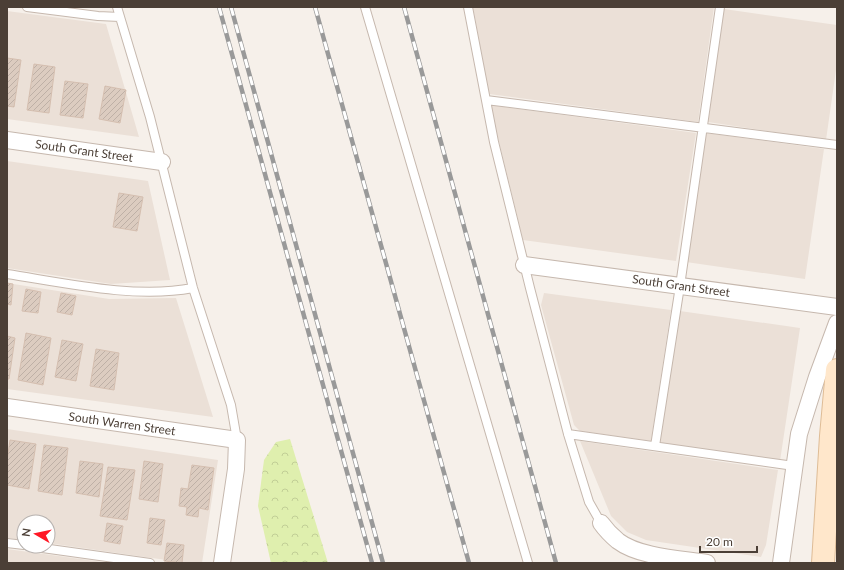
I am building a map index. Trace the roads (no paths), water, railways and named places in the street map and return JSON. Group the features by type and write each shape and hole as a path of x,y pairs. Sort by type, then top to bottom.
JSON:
{"main road":[{"path":"823,563 831,436 837,370"}],"street":[{"name":"South Grant Street","path":"7,140 162,162"},
{"name":"South Grant Street","path":"524,265 837,307"},
{"path":"781,563 794,466 802,427 817,378 837,322"},
{"name":"South Warren Street","path":"7,408 237,440"},
{"path":"222,563 236,469 237,440"},
{"path":"601,523 619,542 642,553 707,563"}],"lane":[{"path":"27,7 98,16 120,17"},
{"path":"117,7 150,117 193,288 231,405 237,440"},
{"path":"365,7 528,563"},
{"path":"468,7 494,142 524,265 568,434 589,502 601,523"},
{"path":"655,446 680,286 720,7"},
{"path":"486,100 837,145"},
{"path":"7,274 124,291 176,291 193,288"},
{"path":"568,434 794,466"},
{"path":"56,550 150,563"}],"railway":[{"path":"219,7 372,563"},
{"path":"231,7 383,563"},
{"path":"315,7 469,563"},
{"path":"404,7 556,563"}]}
